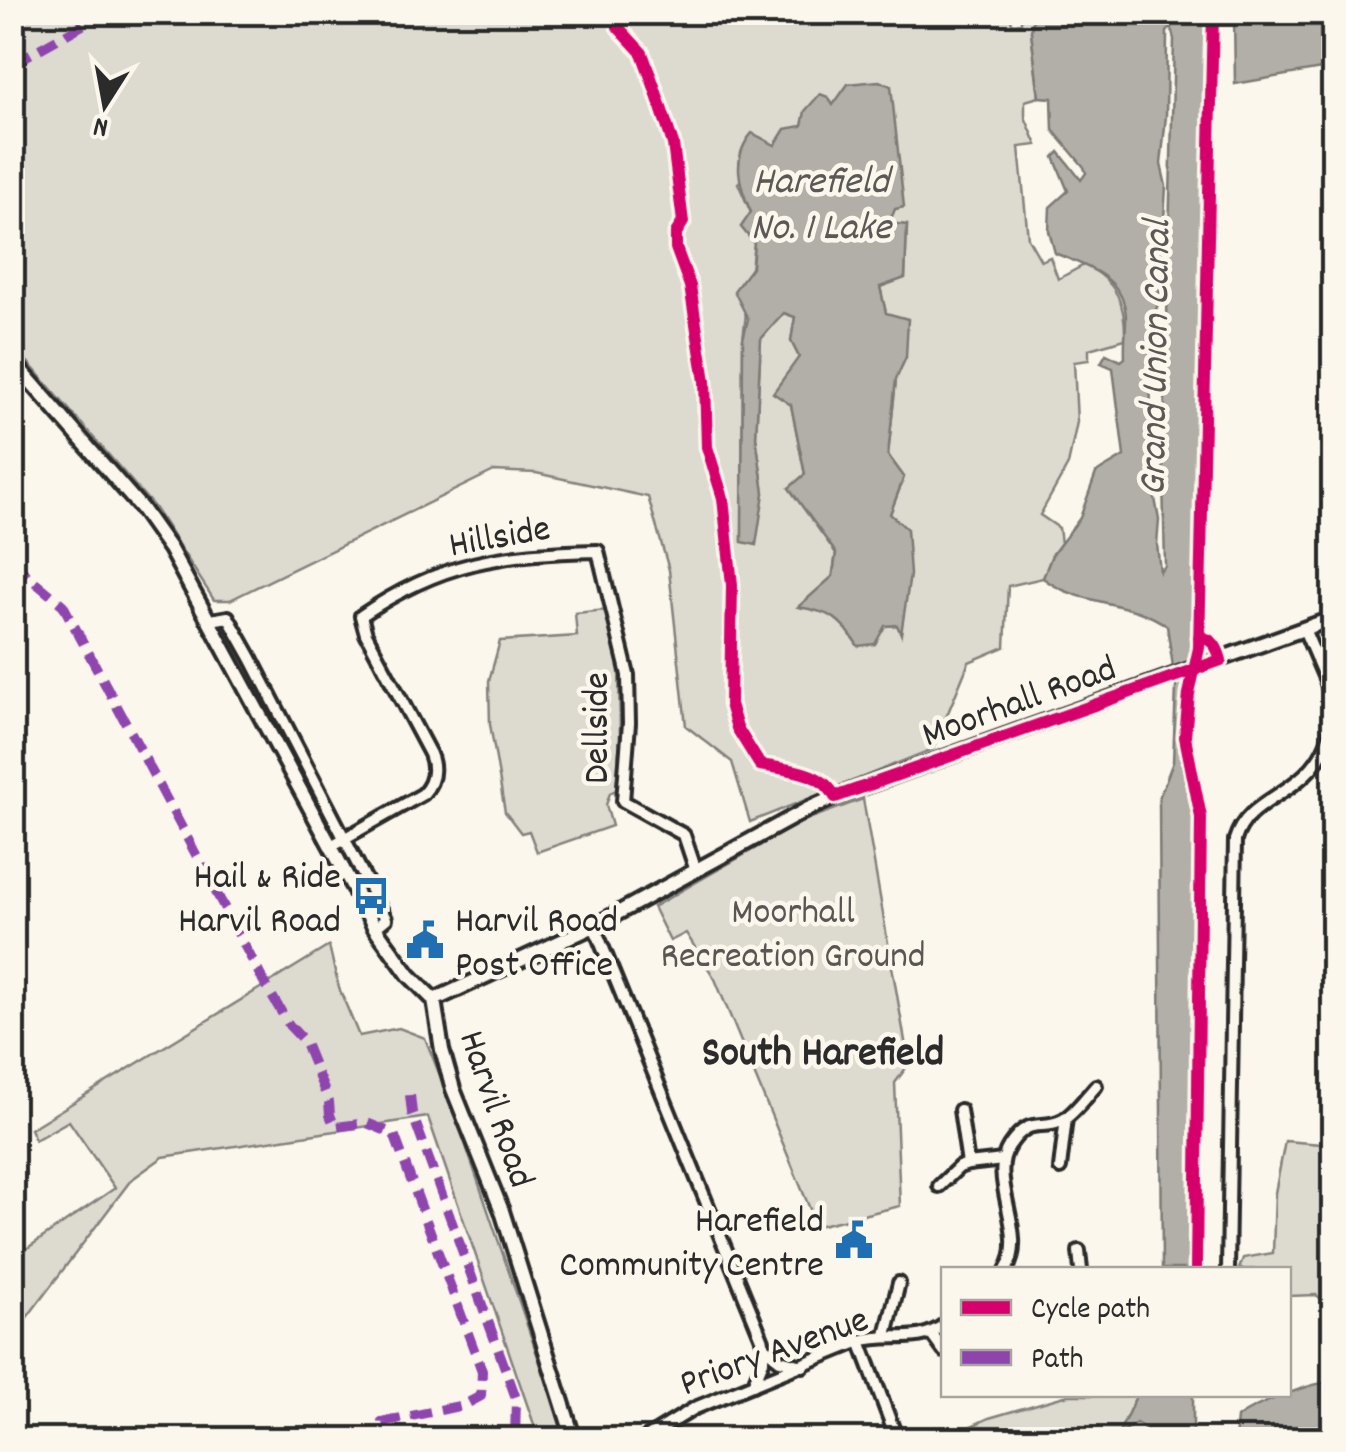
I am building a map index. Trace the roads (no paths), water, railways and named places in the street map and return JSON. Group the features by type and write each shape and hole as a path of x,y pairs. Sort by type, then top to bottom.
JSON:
{"street":[{"name":"Harvil Road","path":"12,360 140,508 170,549 375,928 409,976 434,1000 450,1078 502,1211 574,1440"},
{"name":"Hillside","path":"344,838 423,794 434,770 430,754 366,634 361,616 466,563 598,551"},
{"name":"Dellside","path":"598,551 628,675 630,724 622,801 684,835 696,870"},
{"name":"Harvil Road","path":"211,620 223,616 231,620 386,918 375,928"},
{"name":"Moorhall Road","path":"434,1000 594,926 836,797 1334,618"},
{"path":"1228,1267 1235,840 1244,821 1296,784 1326,748 1334,713 1327,684 1304,630"},
{"path":"331,846 344,838"},
{"path":"594,926 765,1348 780,1360 804,1366"},
{"path":"1007,1267 1013,1242 1003,1160 1010,1144 1027,1127 1066,1118 1096,1086"},
{"path":"960,1110 968,1164"},
{"path":"1060,1168 1066,1118"},
{"path":"939,1186 958,1166 1003,1160"},
{"path":"1079,1251 1082,1267"},
{"path":"886,1336 899,1283"},
{"path":"941,1327 931,1333 941,1347"},
{"name":"Priory Avenue","path":"642,1440 686,1412 860,1341 886,1336 917,1338 931,1333"},
{"path":"860,1341 894,1431"},
{"path":"753,1385 765,1348"}],"water":[{"path":"1034,13 1207,13 1195,640 1179,730 1181,760 1195,815 1191,1267 1162,1267 1159,798 1173,762 1176,687 1167,626 1137,611 1072,594 1043,578 1052,555 1080,518 1096,473 1124,456 1113,368 1101,363 1106,354 1121,361 1125,358 1126,318 1119,292 1111,283 1055,253 1049,231 1050,207 1068,191 1054,157 1059,152 1081,180 1086,173 1053,130 1052,98 1039,97 1031,31","holes":["1171,27 1174,40 1163,476 1165,566 1160,572 1159,520 1152,482 1150,355 1151,325 1159,301 1166,186 1161,164 1167,32"]},
{"path":"1234,13 1333,13 1333,67 1235,84"},
{"name":"Harefield No. 1 Lake","path":"879,81 891,86 904,207 895,209 889,223 907,225 905,278 880,287 886,313 908,319 906,357 896,379 888,455 904,477 890,514 907,529 910,575 901,634 897,625 885,626 875,644 858,646 834,618 798,607 833,576 836,553 789,488 805,474 791,405 773,393 799,357 791,341 795,317 784,313 761,339 756,437 764,493 756,545 742,542 743,339 748,319 734,291 752,267 754,243 741,227 751,212 739,172 745,142 752,133 775,145 785,129 802,126 805,111 820,94 833,105 848,84"},
{"path":"1321,1383 1333,1384 1333,1439 1235,1439 1237,1418 1244,1413"},
{"path":"1136,1397 1193,1397 1193,1439 1148,1439 1143,1427 1136,1423 1124,1431 1123,1439 1116,1439"}],"place":[{"name":"Hail & Ride Harvil Road","path":"371,896"},
{"name":"Harvil Road Post Office","path":"425,940"},
{"name":"Harefield Community Centre","path":"854,1240"}],"district":[{"name":"South Harefield","path":"823,1049"}],"water label":[{"name":"Grand Union Canal","path":"1152,358"}],"park label":[{"name":"Moorhall Recreation Ground","path":"793,931"}]}
